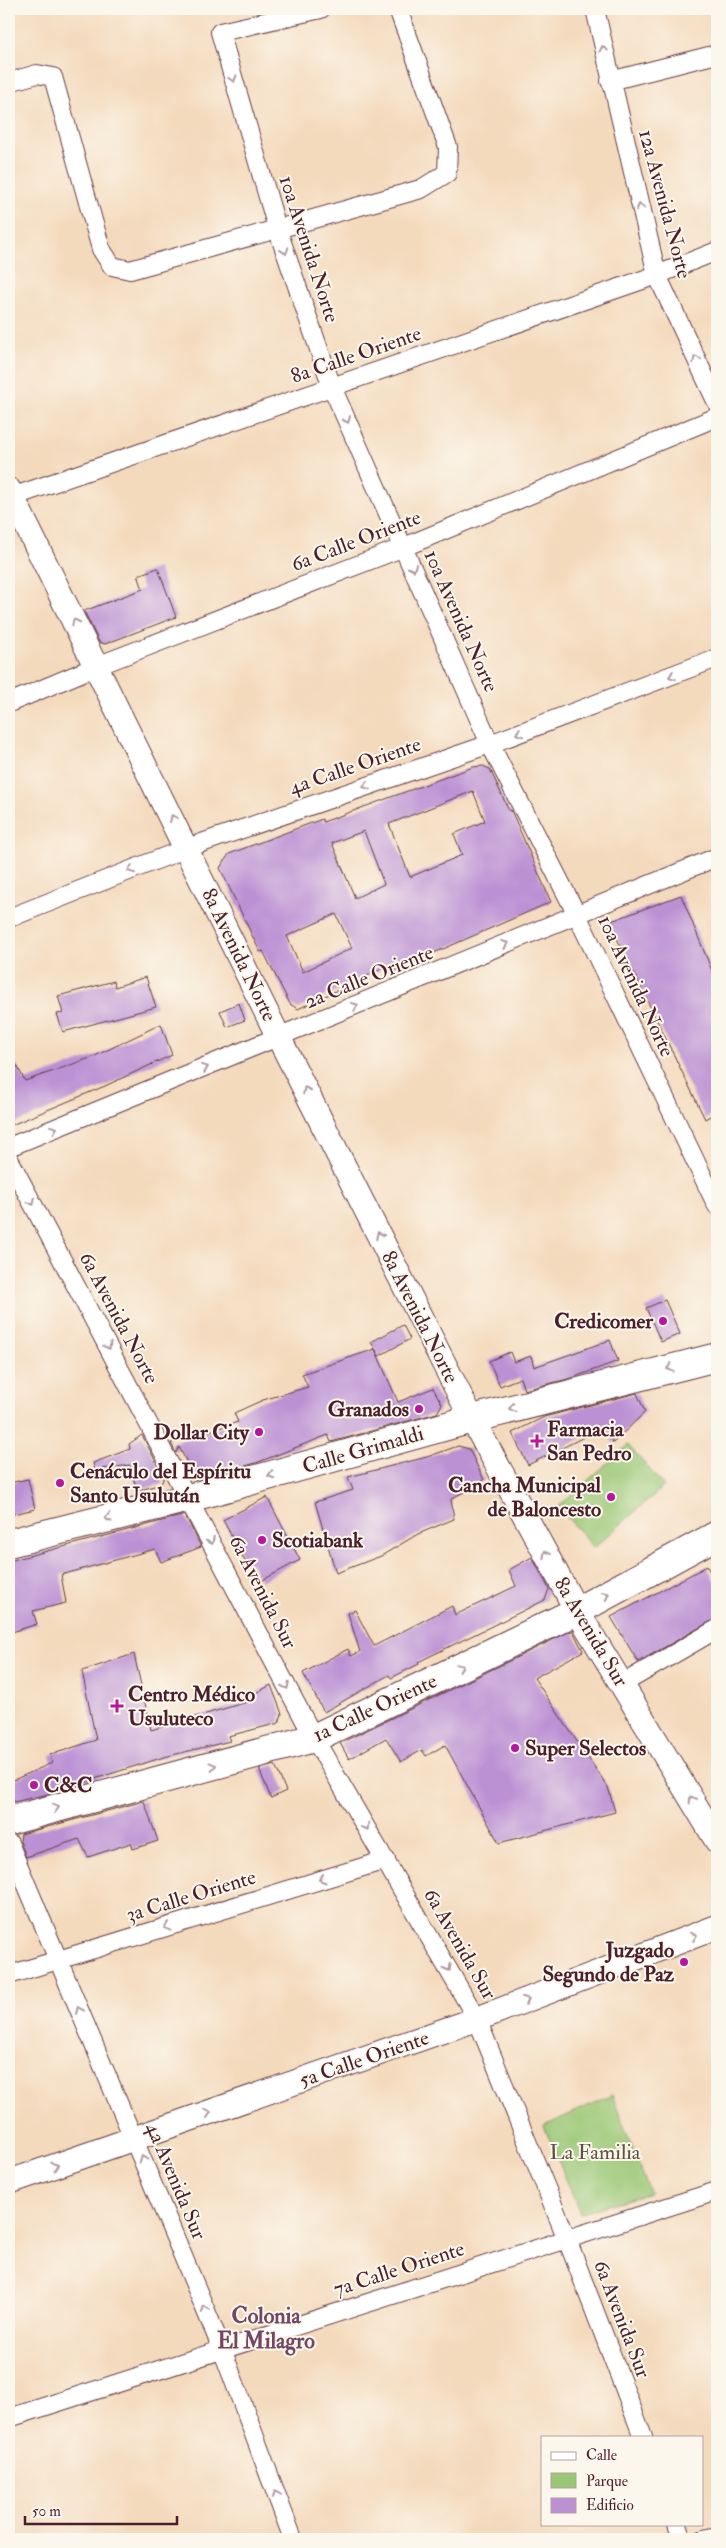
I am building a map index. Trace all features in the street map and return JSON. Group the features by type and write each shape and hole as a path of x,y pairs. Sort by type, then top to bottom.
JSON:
{"main road":[{"name":"Calle Grimaldi","path":"9,1543 189,1498 472,1419 717,1357"},
{"name":"1a Calle Oriente","path":"9,1821 314,1738 576,1611 717,1535"}],"street":[{"name":"10a Avenida Norte","path":"321,9 220,32 277,228 332,387 490,744 577,915 717,1206"},
{"path":"9,82 38,74 53,77 101,249 112,266 130,270 420,189 446,173 448,147 398,9"},
{"name":"12a Avenida Norte","path":"595,9 610,81 657,275 717,403"},
{"path":"610,81 717,54"},
{"name":"8a Calle Oriente","path":"10,495 332,387 657,275 717,252"},
{"name":"6a Calle Oriente","path":"9,703 97,666 404,547 717,417"},
{"name":"8a Avenida Norte","path":"10,495 97,666 279,1038 472,1419"},
{"name":"4a Calle Oriente","path":"9,918 187,848 490,744 717,658"},
{"name":"2a Calle Oriente","path":"9,1147 717,858"},
{"name":"6a Avenida Norte","path":"9,1159 189,1498"},
{"name":"8a Avenida Sur","path":"472,1419 576,1611 717,1841"},
{"name":"6a Avenida Sur","path":"189,1498 314,1738 477,2019 567,2239 643,2436"},
{"path":"622,1684 717,1629"},
{"name":"4a Avenida Sur","path":"9,1843 222,2349 293,2539"},
{"name":"3a Calle Oriente","path":"9,1975 386,1860"},
{"name":"5a Calle Oriente","path":"9,2182 477,2019 717,1927"},
{"name":"7a Calle Oriente","path":"9,2418 717,2191"},
{"path":"677,2526 682,2539"},
{"path":"704,2539 717,2536"}],"green space":[{"name":"Cancha Municipal de Baloncesto","path":"628,1445 664,1486 594,1548 558,1507"},
{"name":"La Familia","path":"612,2095 650,2193 580,2213 544,2126"}],"building":[{"path":"158,568 176,617 105,644 99,642 84,611 143,589 138,575"},
{"path":"483,766 490,769 509,811 511,810 551,902 388,973 386,967 298,1009 290,1004 263,951 260,952 220,868 229,854 322,819 323,822 473,767","holes":["473,791 485,821 454,834 462,855 410,877 389,824","364,831 384,884 355,898 332,843","336,914 352,948 303,972 287,936"]},
{"path":"681,895 717,983 717,1112 705,1119 609,922"},
{"path":"146,977 156,1007 63,1032 57,1014 63,1013 58,996 114,981 115,987"},
{"path":"239,1003 245,1020 227,1027 220,1011"},
{"path":"161,1024 172,1055 105,1086 9,1126 9,1050 25,1081 93,1057"},
{"name":"Credicomer","path":"665,1300 680,1334 661,1342 646,1308"},
{"path":"403,1325 410,1339 379,1356 371,1342"},
{"path":"610,1340 618,1361 572,1378 524,1390 520,1378 500,1386 489,1361 510,1352 514,1362 531,1356 534,1367"},
{"path":"375,1349 398,1402 433,1388 442,1404 437,1413 331,1442 328,1435 256,1463 196,1480 179,1447 176,1453 171,1443 238,1422 234,1413 263,1400 308,1387 302,1374"},
{"path":"637,1393 645,1412 613,1443 606,1426 528,1465 512,1433 544,1417"},
{"path":"142,1435 164,1477 161,1484 137,1491 130,1465 95,1470 93,1463 130,1449 129,1444"},
{"path":"458,1446 469,1449 484,1480 451,1499 454,1519 418,1534 381,1556 336,1573 315,1502 353,1490 348,1477 427,1457"},
{"path":"28,1479 35,1509 9,1515 9,1483"},
{"name":"Scotiabank","path":"267,1497 300,1560 261,1581 251,1563 247,1565 223,1520"},
{"path":"185,1515 201,1547 161,1562 155,1549 61,1575 66,1603 33,1611 37,1624 9,1633 9,1561"},
{"path":"532,1557 549,1589 545,1600 418,1662 419,1664 391,1678 389,1675 324,1712 303,1673 348,1649 351,1656 360,1652 348,1613 355,1610 374,1646 452,1606 455,1615 516,1586 509,1570"},
{"path":"707,1566 717,1585 717,1618 638,1662 611,1617"},
{"name":"Super Selectos","path":"573,1631 583,1651 534,1678 608,1787 615,1812 499,1843 445,1745 426,1756 422,1750 401,1762 386,1738 349,1759 340,1743"},
{"path":"134,1654 151,1730 247,1702 246,1698 271,1685 282,1714 279,1723 228,1736 230,1741 164,1757 44,1795 14,1802 9,1789 9,1782 52,1763 50,1755 96,1740 82,1671"},
{"path":"275,1765 286,1791 271,1798 259,1769"},
{"path":"144,1801 158,1841 133,1849 131,1843 88,1857 79,1839 26,1857 20,1841 21,1834"}],"place":[{"name":"Credicomer","path":"663,1321"},
{"name":"Granados","path":"419,1409"},
{"name":"Dollar City","path":"259,1432"},
{"name":"Farmacia San Pedro","path":"537,1441"},
{"name":"Cenáculo del Espíritu Santo Usulután","path":"60,1483"},
{"name":"Cancha Municipal de Baloncesto","path":"611,1497"},
{"name":"Scotiabank","path":"262,1540"},
{"name":"Centro Médico Usuluteco","path":"117,1706"},
{"name":"Super Selectos","path":"515,1748"},
{"name":"C&C","path":"34,1785"},
{"name":"Juzgado Segundo de Paz","path":"684,1962"}],"district":[{"name":"Colonia El Milagro","path":"266,2328"}]}
